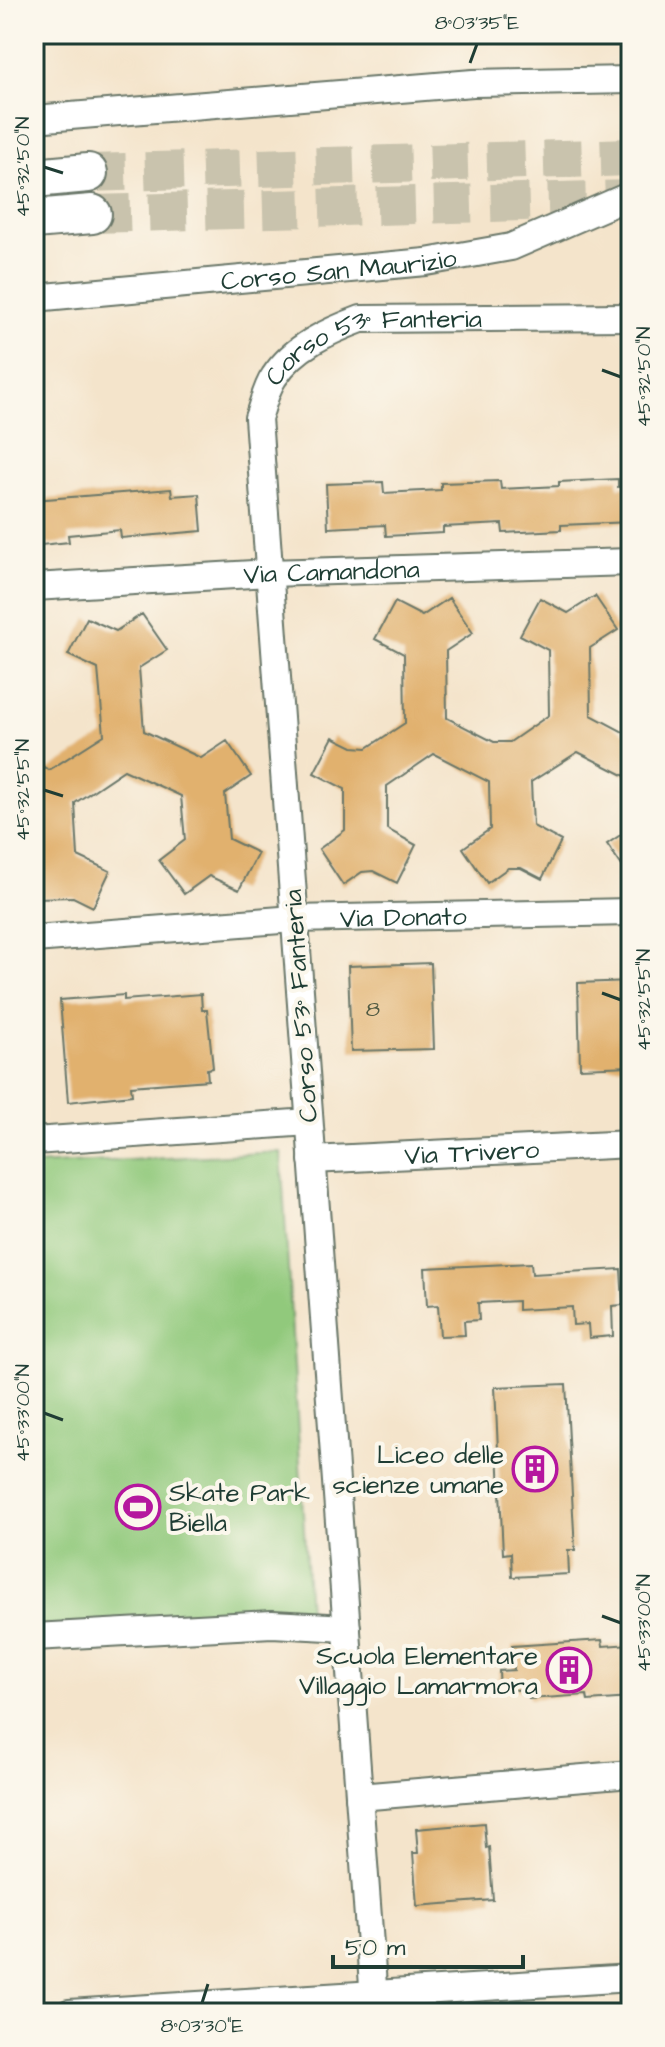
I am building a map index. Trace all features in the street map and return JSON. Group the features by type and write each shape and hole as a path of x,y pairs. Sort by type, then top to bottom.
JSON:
{"highway":[{"path":"34,178 88,173"},
{"path":"34,219 92,214"}],"street":[{"path":"34,119 457,84 631,80"},
{"name":"Corso San Maurizio","path":"34,298 426,262 511,247 631,195"},
{"name":"Corso 53° Fanteria","path":"375,2004 258,418 273,377 296,352 326,332 361,319 631,317"},
{"name":"Via Camandona","path":"34,587 268,573 631,562"},
{"name":"Via Donato","path":"34,939 294,919 631,912"},
{"path":"34,1141 309,1122"},
{"name":"Via Trivero","path":"312,1160 631,1144"},
{"path":"34,1637 272,1624 347,1628"},
{"path":"359,1797 631,1774"},
{"path":"69,2013 375,2004 631,1978"}],"green space":[{"path":"281,1152 309,1612 34,1627 34,1165"}],"building":[{"path":"618,479 618,487 631,486 631,522 561,525 561,530 503,533 502,524 443,527 443,533 386,536 385,525 328,528 326,484 383,482 384,493 441,490 441,483 500,481 501,489"},
{"path":"171,489 172,496 199,494 202,531 121,538 120,530 68,535 69,542 41,545 40,537 34,538 34,500"},
{"path":"595,596 618,630 590,648 591,715 631,736 631,779 578,752 531,782 533,826 561,841 542,879 521,868 508,868 487,883 463,848 490,829 489,782 434,754 387,786 387,829 416,845 397,883 373,871 362,872 343,885 319,849 345,830 345,789 314,773 333,737 353,747 367,748 405,723 404,654 375,639 395,602 422,616 449,598 473,633 446,651 447,718 494,742 510,742 549,715 548,650 520,635 540,598 568,613"},
{"path":"142,614 167,650 139,668 144,731 201,758 227,741 251,776 225,794 229,839 258,853 239,890 209,876 184,894 159,860 185,840 181,796 124,770 75,803 78,856 110,871 93,907 73,897 34,898 34,762 49,770 104,735 98,669 68,655 87,618 116,631"},
{"path":"631,828 631,879 607,844"},
{"path":"431,963 434,1049 351,1051 348,966"},
{"path":"631,981 631,1066 580,1068 578,983"},
{"path":"201,994 202,1010 207,1010 213,1068 207,1069 208,1080 131,1086 132,1095 68,1102 60,1000 124,995 124,1000"},
{"path":"531,1263 532,1274 621,1269 623,1305 612,1306 613,1336 589,1338 588,1324 573,1325 572,1307 518,1310 518,1301 478,1303 479,1320 464,1321 465,1335 440,1336 438,1305 427,1306 425,1268"},
{"path":"566,1384 575,1550 568,1550 569,1574 512,1577 511,1553 503,1554 495,1387"},
{"name":"Scuola Elementare Villaggio Lamarmora","path":"602,1640 603,1646 631,1644 631,1698 588,1701 587,1695 529,1699 528,1689 500,1691 499,1671 514,1670 512,1646"},
{"path":"484,1823 493,1900 417,1906 413,1853 418,1853 416,1829"}],"tunnel":[{"path":"88,173 631,157"},
{"path":"92,214 631,199"}],"place":[{"name":"Liceo delle scienze umane","path":"535,1469"},
{"name":"Skate Park Biella","path":"138,1507"},
{"name":"Scuola Elementare Villaggio Lamarmora","path":"569,1670"}]}
